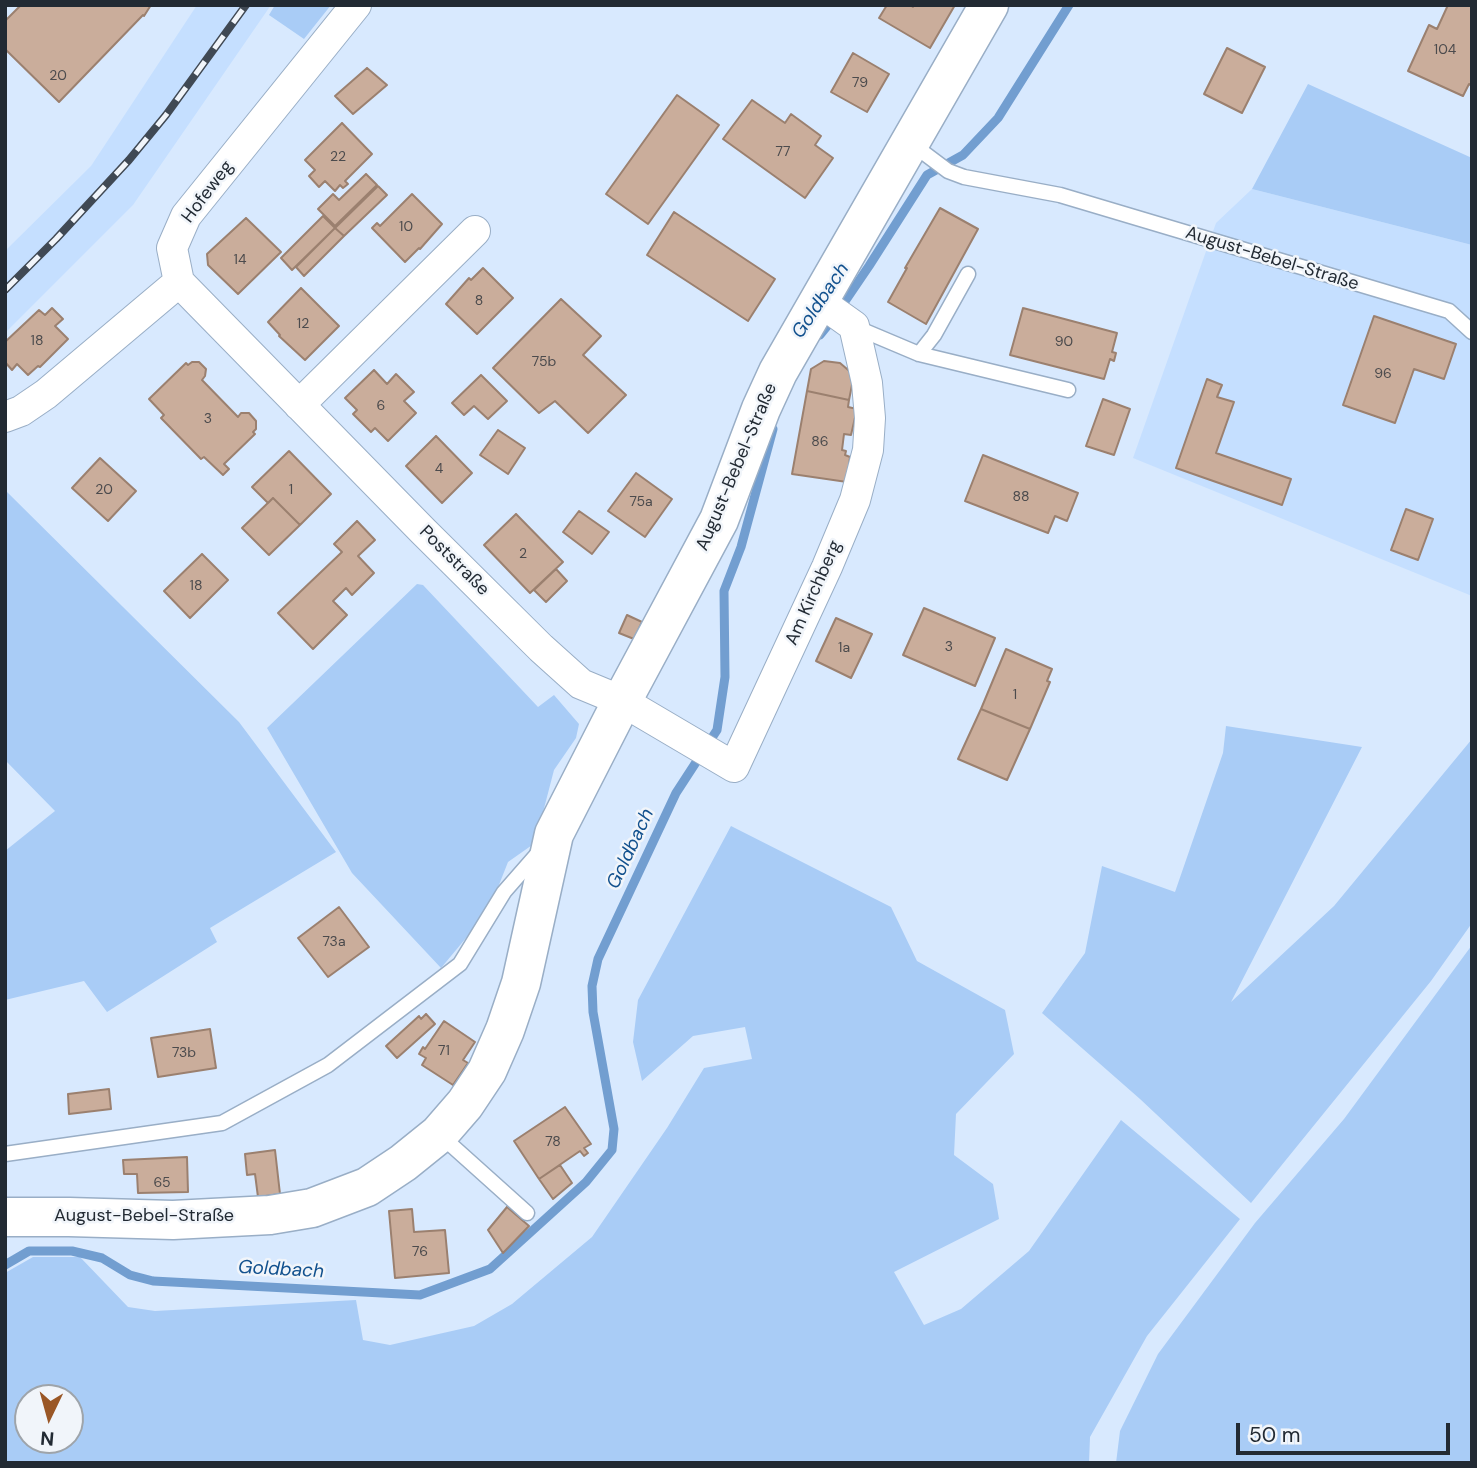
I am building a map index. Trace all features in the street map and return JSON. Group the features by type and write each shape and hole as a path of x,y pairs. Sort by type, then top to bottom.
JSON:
{"street":[{"name":"Hofeweg","path":"178,282 172,248 186,216 356,5"},
{"name":"August-Bebel-Straße","path":"5,1217 173,1220 270,1214 312,1208 367,1187 403,1163 439,1133 465,1104 487,1071 521,983 554,834 719,520 772,384 839,316 923,152 989,5"},
{"path":"299,405 475,231"},
{"name":"Poststraße","path":"178,282 541,649 581,684 622,701"},
{"path":"5,417 21,411 46,394 178,282"},
{"name":"Am Kirchberg","path":"622,701 734,767 827,567 855,500 868,450 870,418 867,383 839,316"}],"lane":[{"name":"August-Bebel-Straße","path":"923,152 948,171 964,177 1060,195 1449,311 1472,332"},
{"path":"919,354 934,335 968,274"},
{"path":"839,316 919,354 1068,390"},
{"name":"August-Bebel-Straße","path":"5,1154 222,1123 328,1065 460,964 504,892 554,834"},
{"path":"439,1133 527,1213"}],"shaded area":[{"path":"197,5 271,5 133,205 5,333 5,251 91,166"},
{"path":"275,5 331,5 304,39 269,15"},
{"path":"1308,84 1472,158 1472,245 1252,189"},
{"path":"1252,189 1472,245 1472,596 1133,458 1216,223"},
{"path":"5,490 239,722 336,852 210,928 217,942 107,1012 84,981 5,1000 5,851 55,811 5,760"},
{"path":"417,584 423,585 538,707 554,695 579,724 576,738 554,770 535,843 508,862 493,900 481,920 441,968 352,873 267,728"},
{"path":"1226,726 1362,747 1231,1002 1334,906 1472,739 1472,923 1431,981 1251,1203 1140,1099 1042,1013 1085,953 1102,866 1175,892 1223,753"},
{"path":"731,826 891,907 917,961 1005,1010 1014,1054 956,1114 954,1155 993,1184 999,1219 894,1272 924,1325 961,1309 1029,1251 1121,1120 1240,1219 1147,1336 1090,1437 1089,1463 5,1463 5,1273 33,1257 80,1257 128,1307 155,1311 356,1300 363,1340 390,1345 474,1326 512,1304 592,1237 667,1128 704,1068 752,1059 745,1027 693,1036 642,1081 633,1042 638,1000"},
{"path":"1472,945 1472,1463 1116,1463 1120,1431 1158,1354 1255,1223 1344,1119"}],"building":[{"path":"21,5 151,5 144,16 59,102 5,49 5,21"},
{"path":"887,5 955,5 930,48 879,18"},
{"path":"1448,5 1472,5 1472,85 1469,84 1463,96 1408,71 1429,25 1437,29"},
{"path":"1227,48 1265,67 1242,113 1204,94"},
{"path":"853,53 889,74 867,112 831,92"},
{"path":"367,68 387,85 353,114 335,96"},
{"path":"677,95 719,125 648,224 606,194"},
{"path":"752,100 785,123 791,114 821,136 815,145 833,158 805,198 723,139"},
{"path":"342,123 372,154 345,181 348,184 343,188 340,185 335,191 325,181 319,187 309,176 315,170 305,160"},
{"path":"366,174 377,185 335,226 318,209 333,194 339,200"},
{"path":"378,186 387,195 344,236 335,228"},
{"path":"412,194 442,224 405,262 372,228 377,223 380,226"},
{"path":"940,208 978,229 926,324 888,302"},
{"path":"674,212 775,279 748,321 647,255"},
{"path":"323,216 335,228 292,270 281,258"},
{"path":"246,218 281,252 238,294 208,265 207,254"},
{"path":"335,228 344,236 304,276 296,267"},
{"path":"483,268 513,298 477,334 446,304 469,278 471,280"},
{"path":"301,288 339,326 305,360 268,322"},
{"path":"561,299 601,336 583,355 626,395 588,433 555,401 539,413 493,368"},
{"path":"52,308 63,319 55,326 68,339 28,375 17,364 12,370 5,362 5,342 39,310 45,315"},
{"path":"1023,308 1117,333 1112,352 1116,353 1114,361 1110,359 1104,379 1010,355"},
{"path":"1374,316 1456,344 1444,379 1414,369 1395,423 1343,405"},
{"path":"824,361 840,363 854,375 849,400 807,391 811,369"},
{"path":"199,362 206,369 202,380 238,417 241,413 249,413 256,421 256,429 253,432 255,434 224,464 229,469 223,475 204,457 201,459 161,418 164,415 149,399 186,363 188,365"},
{"path":"374,370 387,384 396,374 414,392 404,401 416,413 388,441 375,428 371,432 353,414 357,410 345,398"},
{"path":"481,375 507,401 488,419 474,406 464,415 452,403"},
{"path":"1207,379 1222,385 1217,397 1234,402 1216,453 1291,479 1282,505 1176,468"},
{"path":"807,391 849,400 848,407 857,409 851,435 844,434 842,450 850,457 847,482 792,474"},
{"path":"1103,399 1130,409 1114,455 1086,446"},
{"path":"498,430 525,448 508,474 480,455"},
{"path":"436,436 472,473 442,503 406,466"},
{"path":"289,451 331,494 300,525 273,498 268,503 252,487"},
{"path":"983,455 1078,493 1067,521 1055,516 1048,533 965,501"},
{"path":"100,458 136,491 108,521 72,488"},
{"path":"636,473 672,499 645,537 608,511"},
{"path":"273,498 300,525 269,555 242,528"},
{"path":"1406,509 1433,519 1418,560 1391,550"},
{"path":"579,511 609,532 592,554 563,532"},
{"path":"516,514 563,562 530,593 484,545"},
{"path":"357,521 375,540 358,556 374,573 352,595 346,588 333,601 347,615 313,649 278,613 342,552 334,544"},
{"path":"202,554 228,580 190,618 164,591"},
{"path":"556,569 567,581 546,602 534,590"},
{"path":"924,608 995,638 975,686 903,655"},
{"path":"627,615 642,622 634,639 619,633"},
{"path":"836,618 872,634 851,678 816,661"},
{"path":"1006,649 1052,669 1047,681 1050,682 1030,729 981,709"},
{"path":"981,709 1030,729 1007,780 958,759"},
{"path":"339,907 369,947 328,977 298,938"},
{"path":"426,1014 435,1024 397,1058 386,1046 419,1016 421,1019"},
{"path":"444,1021 475,1042 463,1060 468,1063 453,1085 422,1065 426,1058 419,1054"},
{"path":"210,1029 216,1068 158,1077 151,1038"},
{"path":"109,1089 111,1109 69,1114 68,1094"},
{"path":"565,1107 591,1144 584,1148 588,1153 584,1156 580,1151 539,1179 514,1141"},
{"path":"275,1150 280,1194 258,1197 255,1174 247,1175 245,1154"},
{"path":"187,1157 188,1192 138,1193 137,1174 124,1174 123,1160"},
{"path":"560,1165 572,1183 553,1199 539,1179"},
{"path":"507,1207 529,1226 503,1253 488,1230"},
{"path":"412,1209 414,1232 445,1230 449,1273 395,1278 389,1211"}],"waterway":[{"name":"Goldbach","path":"820,335 869,266 927,175 963,155 998,118 1069,5"},
{"name":"Goldbach","path":"5,1265 29,1251 72,1251 102,1258 130,1275 153,1281 420,1295 490,1269 586,1182 612,1150 614,1129 593,1012 592,986 598,959 676,793 717,730 725,677 724,591 741,547 773,429"}],"railway":[{"path":"5,290 129,160 166,115 246,5"}]}
